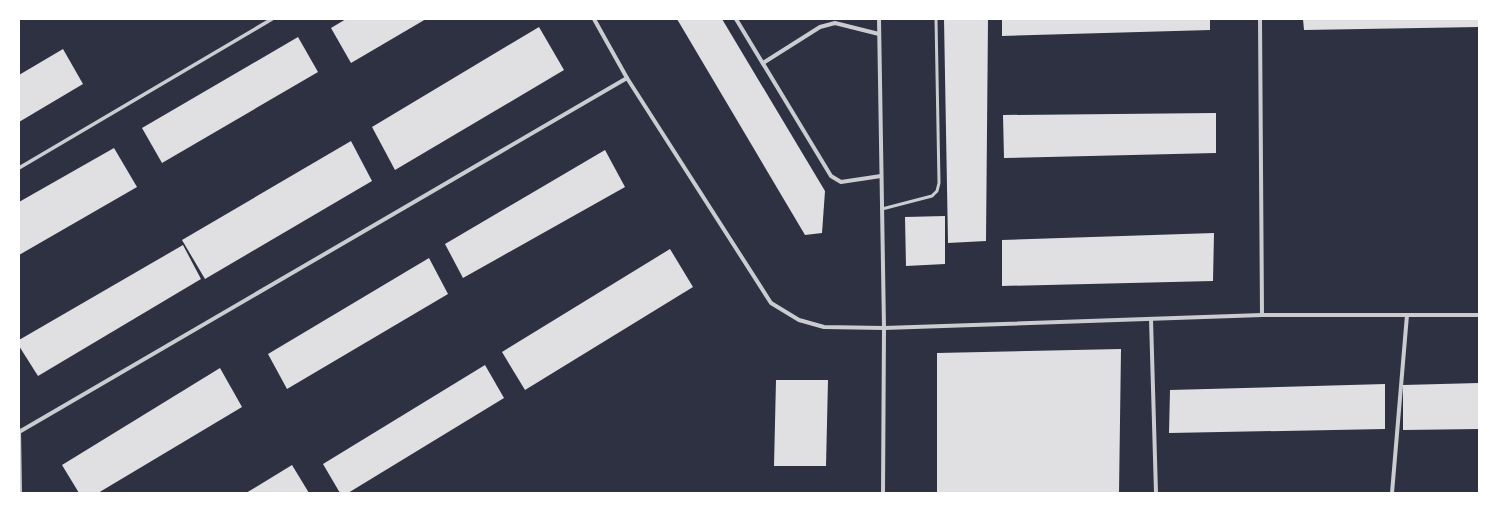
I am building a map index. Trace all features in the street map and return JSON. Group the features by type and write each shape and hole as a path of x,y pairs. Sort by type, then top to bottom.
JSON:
{"street":[{"path":"19,168 272,19"},
{"path":"594,19 627,78 771,303 799,320 824,327 884,328 1262,315 1479,315"},
{"path":"736,19 831,176 841,182 881,176"},
{"path":"879,19 884,328 883,493"},
{"path":"1260,19 1262,315"},
{"path":"763,63 820,26 835,23 879,34"},
{"path":"20,493 19,431 627,78"},
{"path":"1392,493 1407,315"},
{"path":"1151,319 1156,493"}],"lane":[{"path":"882,209 932,196 937,191 939,182 936,19"}],"building":[{"path":"346,19 426,19 351,63 331,28"},
{"path":"677,19 722,19 825,191 822,233 805,235"},
{"path":"944,19 988,19 986,241 948,243"},
{"path":"1002,19 1210,19 1210,30 1002,36"},
{"path":"1303,19 1479,19 1479,27 1304,30"},
{"path":"539,27 564,70 395,170 372,127"},
{"path":"298,37 318,72 162,163 142,128"},
{"path":"63,49 83,84 19,122 19,75"},
{"path":"1216,113 1216,153 1004,158 1003,115"},
{"path":"351,141 372,181 205,279 182,240"},
{"path":"114,148 137,187 19,255 19,202"},
{"path":"605,150 625,187 463,278 445,244"},
{"path":"945,216 945,264 906,266 905,217"},
{"path":"1214,233 1213,281 1002,286 1002,240"},
{"path":"183,245 201,279 38,376 19,346 19,340"},
{"path":"670,249 693,287 525,390 502,352"},
{"path":"429,258 448,294 287,389 268,354"},
{"path":"1121,349 1119,493 937,493 937,353"},
{"path":"485,365 504,398 348,493 340,493 323,464"},
{"path":"220,368 242,407 98,493 79,493 62,465"},
{"path":"776,380 828,380 826,466 774,466"},
{"path":"1479,383 1479,429 1403,430 1403,385"},
{"path":"1385,384 1385,429 1169,433 1170,390"},
{"path":"292,465 309,493 246,493"}]}
